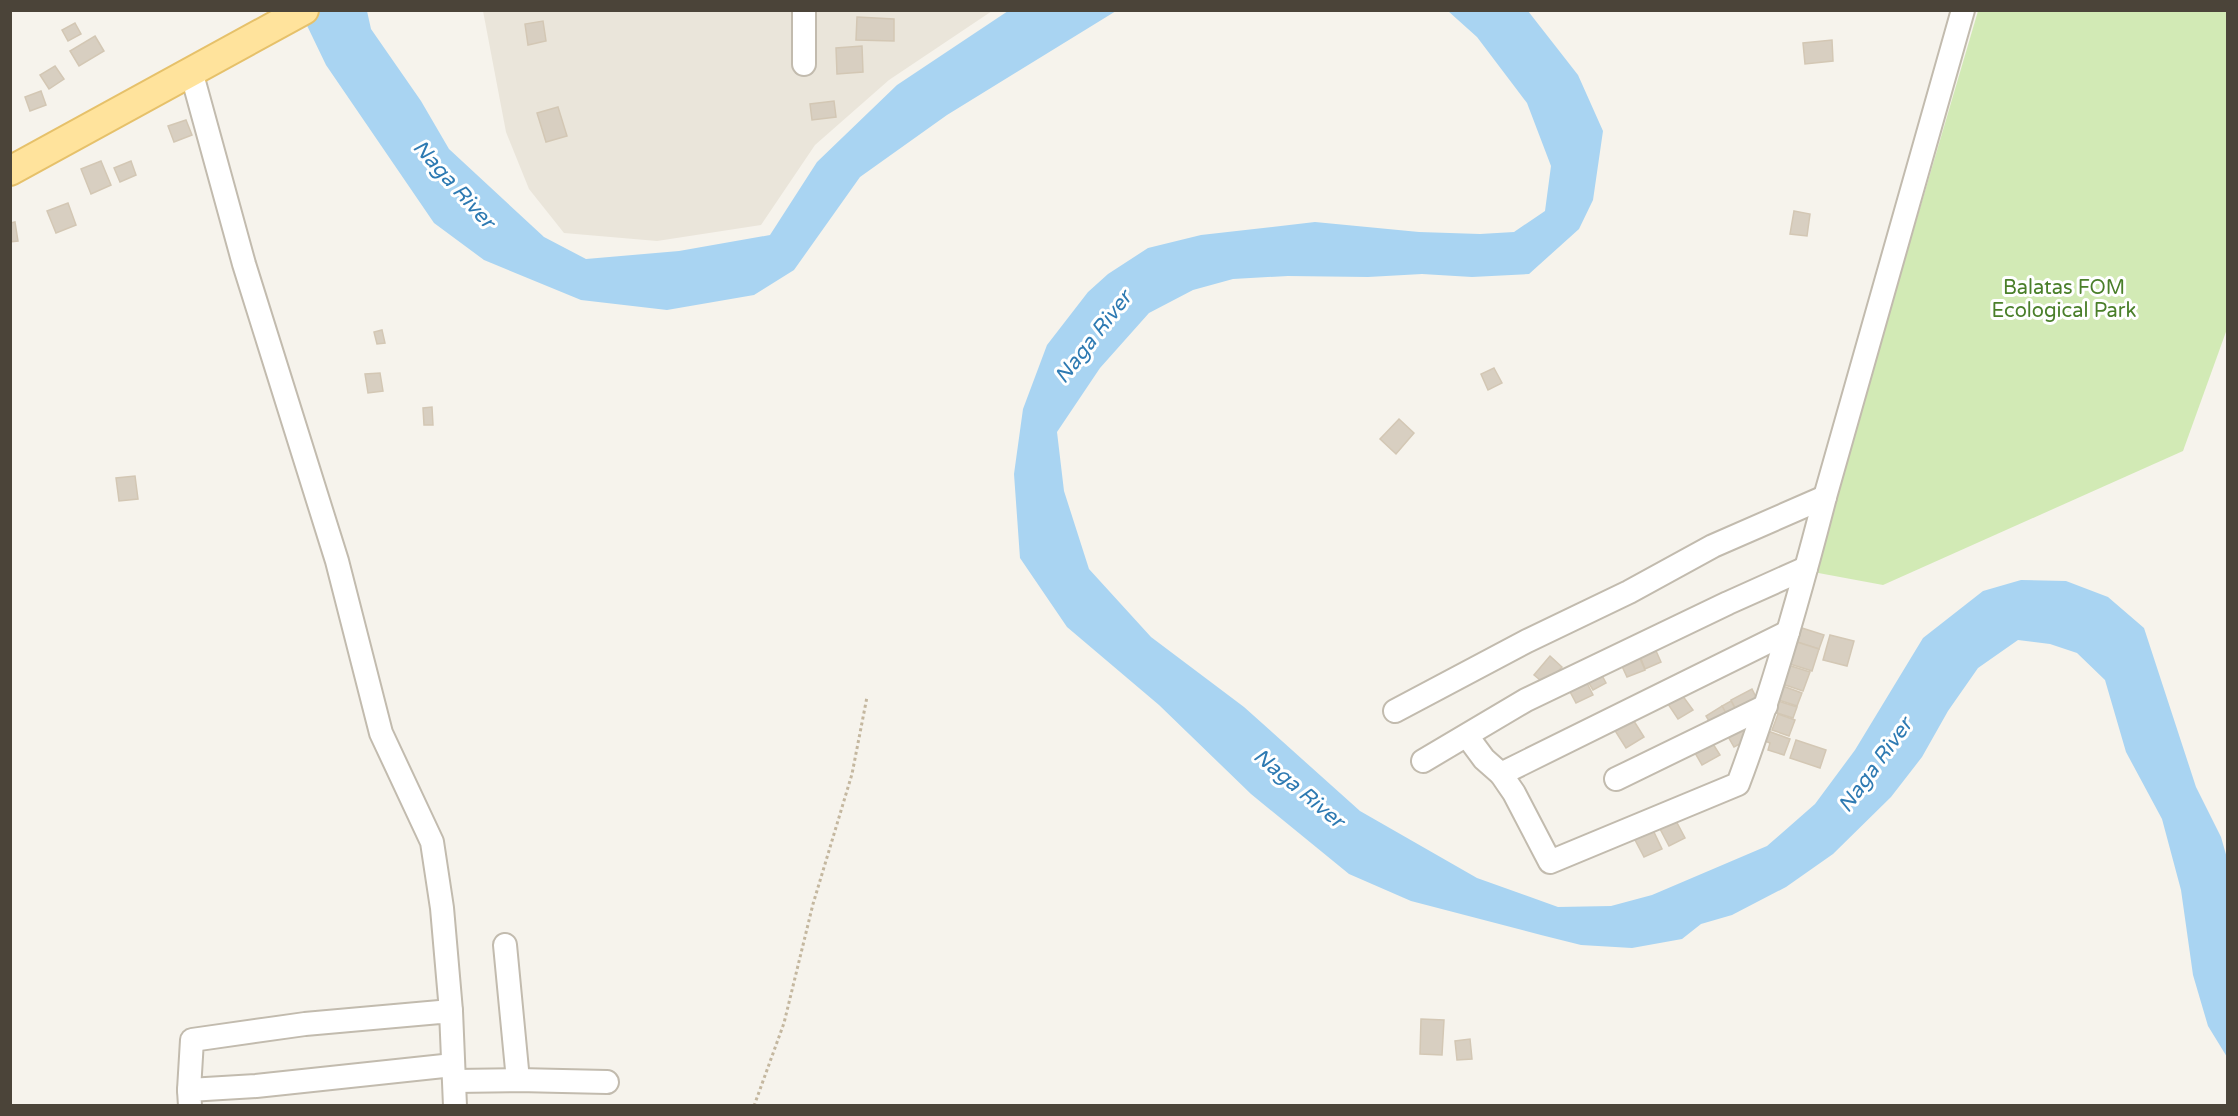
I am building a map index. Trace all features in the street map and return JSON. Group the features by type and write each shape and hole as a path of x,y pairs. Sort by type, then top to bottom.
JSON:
{"main road":[{"path":"10,171 303,10"}],"street":[{"path":"804,10 804,64"},
{"path":"1467,736 1514,792 1550,862 1738,784 1766,706 1788,632 1963,10"},
{"path":"191,71 244,264 337,561 381,734 432,842 442,908 451,1011 455,1106"},
{"path":"1395,711 1527,641 1629,592 1713,546 1825,497"},
{"path":"1423,761 1526,700 1806,568"},
{"path":"1501,774 1788,632"},
{"path":"1616,778 1766,706"},
{"path":"505,945 518,1080"},
{"path":"451,1011 305,1024 192,1040 190,1098 256,1086 454,1073 518,1080 607,1082"}],"path":[{"path":"754,1106 784,1023 813,904 852,774 867,697"}],"shaded area":[{"path":"483,11 992,11 889,80 815,145 761,225 657,241 564,233 529,189 506,132"}],"green space":[{"name":"Balatas FOM Ecological Park","path":"2220,10 2227,12 2227,329 2183,451 1883,585 1813,572 1978,11"}],"water":[{"name":"Naga River","path":"300,11 367,11 371,29 421,101 449,149 544,237 586,259 679,251 770,235 817,162 897,85 1008,11 1116,11 947,115 860,177 794,270 754,295 667,310 581,300 484,260 434,223 326,65"},
{"name":"Naga River","path":"1448,11 1528,11 1578,75 1603,131 1593,200 1579,229 1529,274 1472,277 1422,274 1368,277 1288,276 1233,279 1193,290 1149,313 1100,368 1057,432 1064,491 1089,569 1151,637 1244,707 1360,811 1477,878 1558,907 1611,906 1652,895 1767,846 1815,804 1855,750 1923,638 1983,591 2021,580 2066,581 2108,597 2144,628 2196,787 2221,837 2227,858 2227,1057 2208,1026 2193,975 2181,890 2162,819 2126,752 2105,680 2077,653 2050,644 2018,640 1978,668 1948,711 1922,757 1891,797 1833,854 1786,887 1732,915 1701,924 1682,939 1632,948 1581,945 1541,935 1411,901 1349,874 1251,794 1159,705 1067,627 1020,558 1014,474 1023,409 1047,345 1088,292 1108,274 1148,248 1201,235 1315,222 1419,232 1480,234 1514,232 1545,211 1551,166 1527,103 1477,37"}],"building":[{"path":"857,17 894,19 894,41 856,40"},
{"path":"543,21 546,41 528,45 525,24"},
{"path":"75,23 81,34 68,41 62,30"},
{"path":"95,36 104,51 79,66 70,51"},
{"path":"1832,40 1833,61 1805,64 1803,43"},
{"path":"862,46 863,72 837,74 836,48"},
{"path":"55,66 64,79 49,89 40,75"},
{"path":"41,91 46,105 30,111 25,97"},
{"path":"834,101 836,117 812,120 810,104"},
{"path":"558,107 567,136 546,142 537,113"},
{"path":"186,120 192,135 174,142 168,126"},
{"path":"101,161 111,185 91,194 81,169"},
{"path":"131,161 136,175 120,182 114,168"},
{"path":"68,203 76,225 56,233 47,211"},
{"path":"1794,211 1810,214 1807,236 1790,234"},
{"path":"15,222 18,241 10,242 10,223"},
{"path":"382,330 385,343 377,344 374,332"},
{"path":"1494,368 1502,383 1488,390 1481,374"},
{"path":"380,373 383,391 368,393 365,374"},
{"path":"432,407 433,425 424,425 423,408"},
{"path":"1399,419 1414,433 1396,454 1380,439"},
{"path":"135,476 138,499 119,501 116,478"},
{"path":"1802,628 1824,635 1819,649 1797,642"},
{"path":"1830,635 1854,641 1847,666 1823,660"},
{"path":"1797,642 1819,649 1812,671 1790,664"},
{"path":"1653,644 1661,662 1645,669 1638,651"},
{"path":"1638,654 1645,670 1627,677 1620,662"},
{"path":"1550,656 1562,667 1546,685 1534,675"},
{"path":"1788,665 1810,672 1803,691 1782,684"},
{"path":"1599,670 1606,683 1593,690 1585,677"},
{"path":"1584,677 1593,695 1576,703 1567,686"},
{"path":"1780,685 1802,693 1797,706 1776,699"},
{"path":"1752,689 1758,701 1737,712 1731,700"},
{"path":"1682,695 1693,710 1678,719 1668,704"},
{"path":"1775,700 1797,707 1793,718 1771,711"},
{"path":"1731,701 1737,712 1728,717 1722,706"},
{"path":"1722,706 1728,717 1712,726 1706,716"},
{"path":"1778,714 1795,720 1789,736 1772,730"},
{"path":"1632,718 1644,737 1626,748 1614,729"},
{"path":"1747,722 1755,736 1734,747 1726,733"},
{"path":"1768,731 1790,739 1784,755 1768,750 1770,743 1765,741"},
{"path":"1708,736 1720,755 1702,765 1691,746"},
{"path":"1796,740 1826,750 1820,768 1790,758"},
{"path":"1674,817 1685,838 1669,846 1658,825"},
{"path":"1652,828 1662,849 1644,857 1633,836"},
{"path":"1421,1019 1444,1020 1442,1055 1420,1054"},
{"path":"1470,1039 1472,1059 1457,1060 1455,1041"}]}
